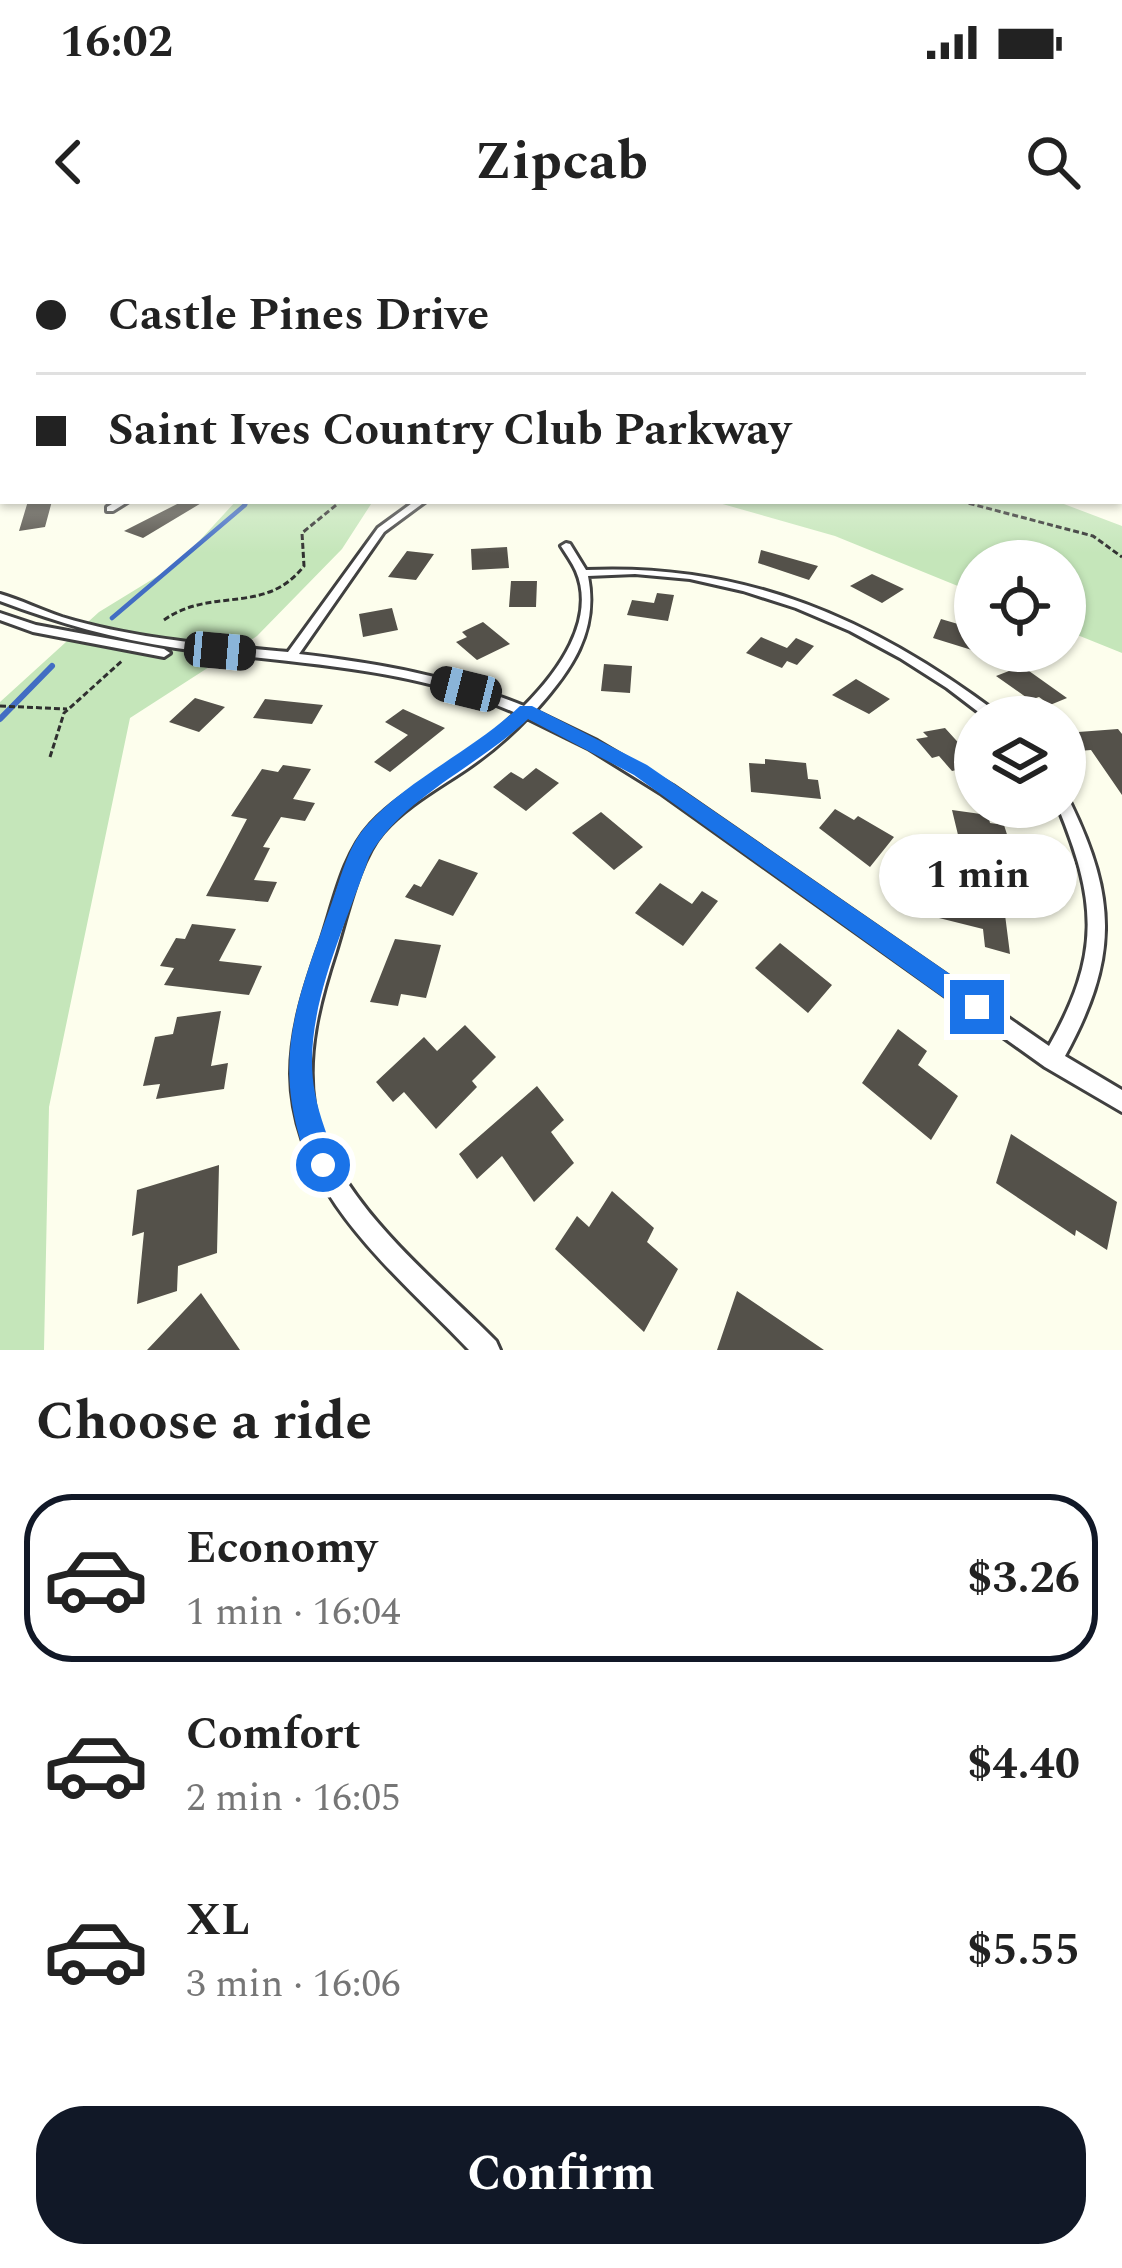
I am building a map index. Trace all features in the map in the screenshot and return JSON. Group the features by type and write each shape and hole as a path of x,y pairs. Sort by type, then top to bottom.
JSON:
{"street":[{"path":"110,509 119,504"},
{"path":"290,658 381,530 417,504"},
{"path":"487,1350 342,1195 309,1129 300,1055 311,994 359,856 372,833 397,808 490,745 566,664 582,635 588,602 582,573 566,546"},
{"path":"582,573 653,568 738,585 922,664 965,696"},
{"path":"0,597 53,616 185,648 406,674 526,710 641,770 1052,1060 1122,1102"},
{"path":"0,616 116,646 165,653 185,648"},
{"path":"1052,1060 1083,1009 1097,955 1097,901 1075,828"}],"path":[{"path":"164,620 192,601 255,599 284,590 304,566 302,533 337,504"},
{"path":"971,504 1093,536 1122,557"},
{"path":"50,758 68,709 120,662"},
{"path":"2,706 68,709"}],"green space":[{"path":"233,504 371,504 342,549 257,636 130,718 49,1107 44,1350 0,1350 0,702 99,612 179,563"},
{"path":"723,504 1064,504 1122,526 1122,653 1086,638 1086,540 954,540 954,584 835,536"}],"building":[{"path":"27,504 51,504 45,527 19,531"},
{"path":"177,504 200,504 143,538 124,531"},
{"path":"507,547 509,568 472,570 471,549"},
{"path":"761,550 818,566 809,580 758,563"},
{"path":"407,551 434,554 416,580 388,577"},
{"path":"872,574 904,589 882,603 850,586"},
{"path":"511,581 537,581 536,607 509,607"},
{"path":"657,593 674,595 668,621 627,615 632,600 654,603"},
{"path":"392,608 398,630 363,637 359,614"},
{"path":"941,619 954,623 954,644 933,638"},
{"path":"483,622 510,644 477,660 456,642 467,637 462,632"},
{"path":"761,637 787,648 796,638 814,646 797,665 787,661 782,668 746,653"},
{"path":"604,664 632,666 630,693 601,691"},
{"path":"1030,672 1064,696 1024,696 996,676"},
{"path":"856,679 890,699 869,714 832,695"},
{"path":"195,698 225,707 199,732 169,722"},
{"path":"265,699 323,705 312,724 253,718"},
{"path":"403,709 445,728 390,772 374,762 408,735 385,722"},
{"path":"945,728 954,738 954,771 939,756 932,758 916,739 928,737 923,732"},
{"path":"1118,729 1122,734 1122,795 1091,750 1086,750 1086,731"},
{"path":"765,759 806,763 808,779 818,780 821,799 751,792 749,763 765,764"},
{"path":"283,765 311,769 293,799 315,803 305,821 281,817 263,847 270,848 254,880 277,882 268,902 206,896 247,819 231,816 262,769 278,772"},
{"path":"536,768 559,783 526,811 493,787 511,772 523,779"},
{"path":"835,809 894,837 870,867 819,828"},
{"path":"601,812 643,847 614,870 572,833"},
{"path":"956,828 1005,828 1011,847 959,839"},
{"path":"439,859 478,873 453,916 405,897 414,884 421,887"},
{"path":"660,883 692,904 702,891 718,901 683,946 635,913"},
{"path":"937,887 1003,899 1010,954 985,947 983,929 939,918"},
{"path":"192,924 236,929 219,961 262,966 249,995 164,985 174,968 160,966 176,938 185,939"},
{"path":"395,939 441,945 426,998 401,994 398,1006 370,1002"},
{"path":"780,943 832,985 808,1013 755,968"},
{"path":"221,1011 211,1066 228,1063 224,1089 156,1099 160,1084 143,1086 155,1037 173,1034 177,1017"},
{"path":"465,1025 496,1057 472,1081 477,1087 436,1129 404,1092 393,1102 376,1082 424,1037 437,1051"},
{"path":"898,1029 927,1051 918,1065 958,1096 931,1140 862,1083"},
{"path":"537,1086 564,1120 551,1132 574,1163 534,1202 502,1156 477,1179 459,1154"},
{"path":"1011,1134 1117,1202 1107,1250 1076,1230 1075,1236 996,1183"},
{"path":"219,1165 217,1253 178,1266 177,1291 137,1304 144,1232 132,1236 137,1190"},
{"path":"612,1191 654,1228 647,1242 678,1269 644,1332 555,1249 577,1216 589,1227"},
{"path":"737,1291 824,1350 717,1350"},
{"path":"201,1293 240,1350 147,1350"}],"waterway":[{"path":"241,508 246,504"},
{"path":"112,618 245,505"},
{"path":"0,719 52,666"}],"route":[{"path":"323,1165 301,1092 300,1055 311,994 359,856 372,833 397,808 490,745 526,710 641,770 977,1007"}]}
